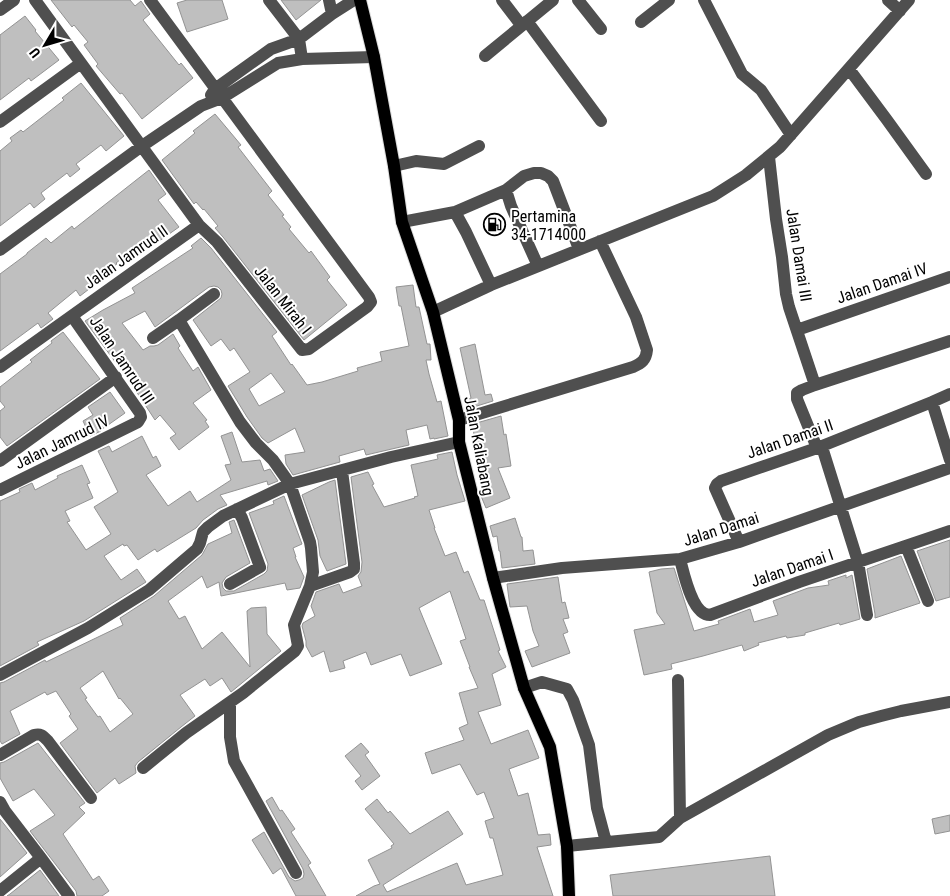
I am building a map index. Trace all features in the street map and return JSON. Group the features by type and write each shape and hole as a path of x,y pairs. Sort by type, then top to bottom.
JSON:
{"main road":[{"name":"Jalan Kaliabang","path":"360,0 374,57 402,222 433,312 459,420 459,442 493,578 524,688 550,747 566,846 569,896"}],"street":[{"path":"0,10 14,0"},
{"name":"Jalan Mirah I","path":"35,0 199,226 217,242 302,350 308,349 371,302 218,93"},
{"path":"150,0 218,93"},
{"path":"270,0 299,39 302,59"},
{"path":"329,0 332,14"},
{"path":"0,250 142,146 202,106 271,48 299,39 354,0"},
{"path":"502,0 524,23 601,122"},
{"path":"484,56 553,0"},
{"path":"578,0 600,29"},
{"path":"641,22 669,0"},
{"path":"704,0 742,74 761,90 791,135"},
{"path":"888,0 900,11"},
{"path":"433,312 491,285 714,196 746,175 780,147 909,0"},
{"path":"218,93 278,63 302,59 374,57"},
{"path":"0,122 81,63"},
{"path":"849,69 926,174"},
{"path":"394,166 416,162 444,164 479,146"},
{"name":"Jalan Damai III","path":"769,157 787,299 815,385"},
{"path":"402,222 455,212 506,190 524,176 541,173 553,181 579,249"},
{"path":"506,190 511,206 538,266"},
{"path":"455,212 491,285"},
{"name":"Jalan Jamrud II","path":"72,316 199,226"},
{"path":"459,420 633,367 643,362 647,350 636,317 600,242"},
{"name":"Jalan Damai IV","path":"797,330 950,277"},
{"path":"153,338 214,294"},
{"name":"Jalan Jamrud III","path":"0,367 72,316 140,413 141,417 138,422"},
{"path":"144,768 186,733 243,693 295,651 298,646 294,625 310,586 313,572 311,548 290,484 273,460 256,443 240,422 179,320"},
{"path":"867,615 858,562 841,506 819,447 797,399 797,393 815,385 950,341"},
{"path":"1,458 116,377"},
{"name":"Jalan Damai II","path":"739,542 715,488 721,481 819,447 950,394"},
{"path":"932,402 950,460"},
{"name":"Jalan Jamrud IV","path":"0,490 138,422"},
{"path":"0,675 88,628 149,590 197,549 203,532 208,526 223,516 290,484 391,457 459,442"},
{"name":"Jalan Damai","path":"493,578 562,568 680,559 739,542 950,468"},
{"path":"310,586 354,569 342,471"},
{"path":"230,584 260,567 237,509"},
{"name":"Jalan Damai I","path":"680,559 693,600 700,612 710,615 799,582 950,531"},
{"path":"906,546 928,601"},
{"path":"678,680 680,818"},
{"path":"524,688 542,682 566,689 573,700 589,745 597,808 606,842"},
{"path":"230,702 230,737 234,761 296,873"},
{"path":"566,846 659,837 680,818 828,735 859,722 901,711 950,702"},
{"path":"0,755 39,734 48,741 90,798"},
{"path":"2,809 42,858 68,896"},
{"path":"0,891 42,858"}],"building":[{"path":"51,0 130,0 135,6 141,1 150,14 143,20 179,65 181,63 193,78 142,119 122,93 120,94 96,66 98,64 84,45 88,42 74,25 72,27"},
{"path":"187,0 222,0 228,19 187,32 177,3"},
{"path":"281,0 321,0 296,20"},
{"path":"25,16 59,60 31,81 29,78 0,100 0,35"},
{"path":"81,83 124,136 106,151 101,145 76,164 80,169 70,177 67,173 41,193 45,199 34,208 30,203 0,226 0,151 12,141 10,138 21,130 23,132 64,100 62,98"},
{"path":"215,114 241,145 238,147 272,191 268,195 284,215 282,216 291,227 289,229 309,253 311,251 330,277 327,280 347,305 304,340 215,228 218,226 204,209 196,202 194,204 162,160 195,133 193,131"},
{"path":"149,170 166,194 158,200 179,227 148,249 143,242 116,263 100,277 102,279 80,296 76,290 48,313 53,319 41,328 38,323 0,351 0,274 46,238 51,243 72,226 74,229"},
{"path":"201,238 211,248 277,332 272,336 307,385 358,371 357,368 382,361 380,352 409,346 396,287 413,285 416,307 419,307 427,344 430,344 431,360 426,360 429,374 437,402 441,401 448,436 430,439 427,425 406,430 409,445 366,455 364,449 339,456 340,462 293,475 286,464 285,455 305,452 295,428 268,443 262,438 228,386 250,372 234,348 230,351 221,339 211,346 193,320 221,298 221,290 214,286 209,287 155,327 145,311 122,323 143,350 150,346 158,345 173,334 180,346 178,348 193,371 198,367 211,390 193,403 207,420 205,421 209,427 179,450 170,438 176,434 160,415 155,420 117,362 85,321 135,293 132,288 193,248 191,246","holes":["271,373 285,392 259,406 249,389"]},
{"path":"63,332 100,379 7,446 0,437 0,411 5,407 0,401 0,387 32,362 30,360"},
{"path":"475,344 485,395 491,394 493,401 467,409 465,400 471,398 460,348"},
{"path":"110,392 125,413 101,431 90,436 83,421 93,415 88,407"},
{"path":"501,416 511,466 498,468 510,498 486,508 481,496 488,494 479,452 477,453 472,436 474,436 473,424"},
{"path":"232,432 242,462 260,460 264,471 270,469 278,481 268,485 267,481 220,495 227,505 203,520 196,528 157,552 155,549 138,560 127,545 124,546 123,544 104,556 121,580 137,569 146,582 84,621 37,642 39,645 0,666 0,501 20,492 19,489 32,483 35,490 58,478 57,476 82,465 90,483 87,484 93,498 65,511 70,521 67,522 86,550 111,534 94,507 118,492 98,451 109,446 112,452 142,436 153,458 156,456 161,466 146,475 168,506 190,491 197,502 231,480 225,465 231,464 221,436"},
{"path":"452,452 465,501 429,510 445,556 456,552 464,573 468,571 480,600 484,600 500,650 498,651 506,667 492,674 501,705 478,712 491,744 528,730 539,758 509,769 518,796 528,793 538,835 550,834 551,845 537,847 553,896 356,896 380,884 368,860 392,848 391,846 394,844 365,809 377,799 388,813 390,811 410,834 448,811 463,834 383,885 387,892 457,863 466,885 503,875 493,838 490,838 485,821 494,818 484,792 477,795 460,764 432,774 425,753 464,740 459,728 468,724 459,693 478,688 460,641 466,639 450,591 419,608 442,664 410,676 401,654 371,665 366,652 343,661 345,668 330,672 324,651 312,657 306,646 302,626 303,623 315,616 311,606 316,592 339,584 343,593 362,586 358,576 361,572 362,562 351,477 368,472 374,484 372,485 384,507 418,496 411,465 438,459 437,455"},
{"path":"335,480 346,564 327,571 320,556 318,540 302,495"},
{"path":"284,496 302,544 293,548 304,577 300,588 287,590 285,583 221,596 219,582 207,588 202,576 168,601 179,619 185,616 202,649 222,632 250,667 247,611 251,608 266,607 267,634 281,651 231,692 222,678 210,686 205,679 180,695 195,716 138,762 135,766 136,773 119,784 115,778 97,793 60,743 78,729 56,691 47,695 45,692 10,711 20,734 2,744 0,741 0,683 45,660 46,662 123,625 120,618 154,596 202,555 208,544 232,533 229,522 234,520 250,563 226,577 222,583 223,588 226,591 234,591 264,574 267,571 268,564 249,513 274,504 273,501","holes":["103,671 119,699 133,714 110,732 100,716 98,717 85,699 87,698 80,688"]},
{"path":"515,518 522,537 523,551 533,550 535,564 502,568 497,536 493,537 490,526"},
{"path":"950,540 950,597 936,601 917,551"},
{"path":"901,556 920,603 875,618 867,569"},
{"path":"674,568 694,631 719,624 718,621 750,609 754,622 778,615 773,601 808,588 829,585 828,581 846,575 846,578 852,575 860,619 840,625 839,623 805,633 805,635 787,638 786,636 758,643 759,645 744,651 742,645 671,664 672,669 644,675 634,630 665,624 657,613 649,572"},
{"path":"558,577 562,603 565,602 569,618 563,619 568,632 563,634 570,653 532,667 525,651 539,646 527,606 510,607 507,584"},
{"path":"38,743 85,803 79,807 85,813 63,834 93,880 99,876 109,891 102,896 77,896 76,891 30,831 55,815 34,789 13,801 0,778 0,763"},
{"path":"361,743 369,752 365,755 380,776 362,790 355,781 361,776 345,756"},
{"path":"272,797 280,811 282,810 295,829 291,832 311,863 308,865 326,896 296,896 281,868 273,874 252,840 264,832 289,877 295,881 303,878 303,869 266,801"},
{"path":"950,815 950,831 935,834 932,819"},
{"path":"0,819 27,853 0,877"},
{"path":"770,856 775,896 613,896 610,875"},
{"path":"40,870 59,896 7,896 10,894"}],"place":[{"name":"Pertamina 34-1714000","path":"495,225"}]}
